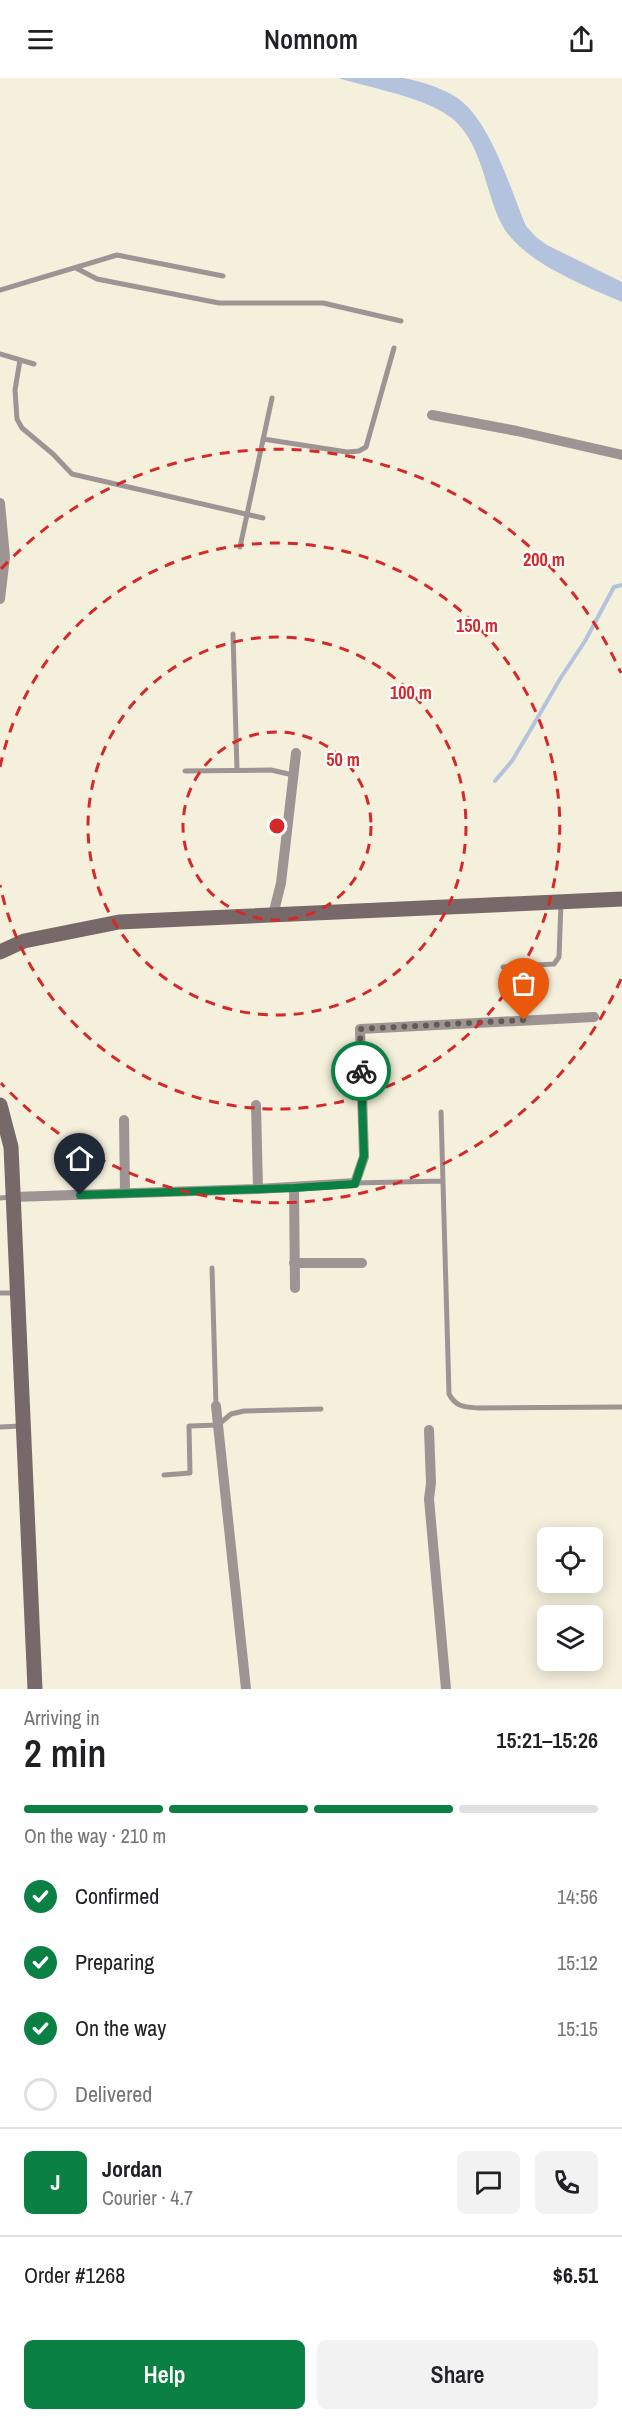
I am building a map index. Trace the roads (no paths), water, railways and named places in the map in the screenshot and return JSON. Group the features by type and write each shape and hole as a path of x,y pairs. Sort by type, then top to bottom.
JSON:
{"street":[{"path":"432,416 517,431 622,455"},
{"path":"0,503 5,537 5,557 0,599"},
{"path":"273,915 281,883 296,753"},
{"path":"0,952 24,941 119,922 622,899"},
{"path":"6,1198 355,1184 364,1156 360,1029 594,1017"},
{"path":"0,1105 11,1147 6,1198 17,1293 35,1689"},
{"path":"256,1105 258,1189"},
{"path":"124,1120 125,1193"},
{"path":"294,1188 295,1288"},
{"path":"294,1263 362,1263"},
{"path":"216,1406 246,1689"},
{"path":"429,1430 429,1500 446,1689"}],"lane":[{"path":"0,290 117,255 222,276"},
{"path":"76,268 97,279 219,303 323,303 401,321"},
{"path":"263,439 347,452 359,451 366,447 394,348"},
{"path":"0,354 34,364"},
{"path":"20,360 15,390 17,419 22,428 53,454 72,474 263,518"},
{"path":"240,547 272,398"},
{"path":"233,634 237,770"},
{"path":"185,771 271,770 294,775"},
{"path":"502,967 554,964 559,957 561,902"},
{"path":"441,1112 449,1394 453,1402 460,1406 478,1407 622,1407"},
{"path":"355,1184 443,1181"},
{"path":"212,1268 216,1406"},
{"path":"0,1293 17,1293"},
{"path":"164,1475 190,1473 189,1426 218,1425 231,1414 244,1411 321,1409"},
{"path":"0,1427 23,1425"}],"water":[{"path":"338,78 403,78 431,85 456,97 468,107 489,137 526,226 547,245 622,282 622,302 555,271 510,237 501,223 471,142 454,120 443,112 415,100"}],"waterway":[{"path":"495,781 512,761 585,641 614,587 622,585"}]}
